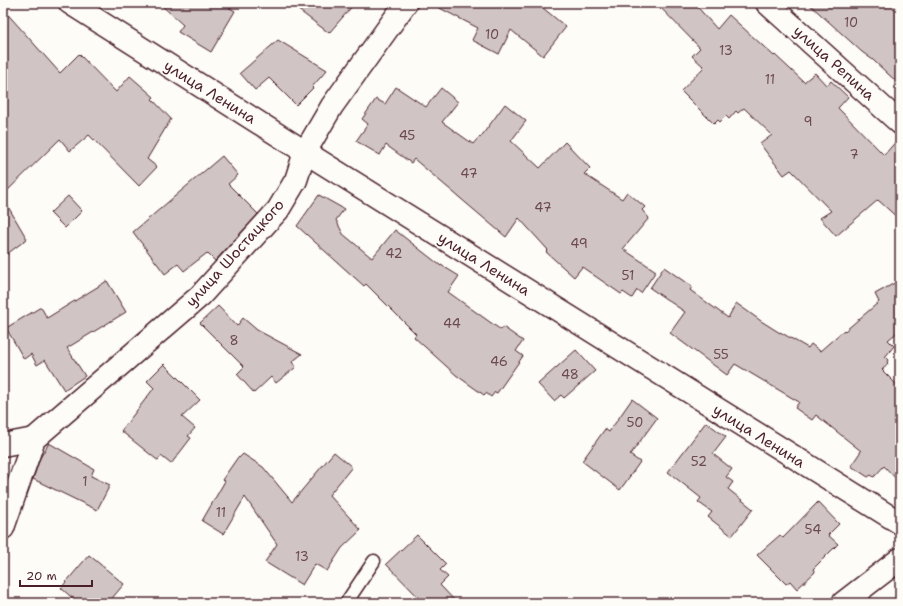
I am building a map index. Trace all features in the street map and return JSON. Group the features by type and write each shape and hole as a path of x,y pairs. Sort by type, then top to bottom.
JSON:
{"street":[{"name":"улица Ленина","path":"70,3 305,152 900,523"},
{"name":"улица Шостацкого","path":"3,445 34,439 200,296 278,210 296,180 305,152 332,106 406,3"},
{"name":"улица Репина","path":"767,3 900,123"},
{"path":"3,528 34,439"},
{"path":"843,603 900,559"}],"lane":[{"path":"346,603 374,561"}],"building":[{"path":"159,3 221,3 235,11 211,52 178,32 183,25"},
{"path":"289,3 355,3 329,33"},
{"path":"430,3 537,3 566,27 543,56 511,30 499,54 472,40 478,28"},
{"path":"656,3 694,3 717,29 729,15 804,82 815,73 827,86 831,81 848,97 838,108 884,155 900,137 900,220 878,200 836,236 820,218 831,211 791,170 784,175 760,144 772,135 744,108 738,113 736,111 729,119 726,116 720,122 718,120 714,124 681,91 704,67 692,56 700,48"},
{"path":"808,3 900,3 900,85 873,60 862,52"},
{"path":"3,9 60,73 79,54 116,92 130,76 154,97 152,99 171,119 147,159 157,167 139,186 89,135 70,151 60,139 3,195"},
{"path":"278,40 327,70 312,87 313,88 296,105 269,78 255,90 240,73"},
{"path":"396,87 426,107 441,88 458,102 442,122 473,144 479,137 480,138 505,104 526,121 511,141 540,168 565,142 590,168 584,174 622,199 627,192 645,207 642,210 649,218 623,249 656,271 641,293 637,290 632,298 623,292 621,294 582,267 574,277 546,252 548,250 519,218 506,237 414,159 411,163 386,145 380,155 356,141 368,124 362,119 376,99 385,104"},
{"path":"222,156 238,175 228,184 258,214 215,261 207,253 184,271 178,264 165,274 133,232"},
{"path":"319,195 344,209 336,220 343,234 372,258 395,230 441,266 459,276 448,292 501,330 503,327 523,341 516,351 523,356 497,393 495,392 491,397 486,393 484,395 456,375 414,337 416,334 366,284 364,286 297,226"},
{"path":"68,196 82,211 65,228 50,213"},
{"path":"3,198 27,239 3,257"},
{"path":"664,267 692,287 690,290 728,318 736,303 780,333 808,348 811,344 820,351 879,302 875,294 900,280 900,330 888,340 894,346 885,357 888,360 888,363 882,370 900,388 900,483 884,466 874,477 871,475 868,477 851,466 861,451 816,415 812,420 795,408 799,402 735,364 727,375 670,333 685,312 650,288"},
{"path":"107,281 126,312 67,348 85,376 64,390 45,360 37,365 31,354 24,359 6,328 41,307 47,318"},
{"path":"218,306 237,326 243,318 257,330 302,354 292,362 296,367 276,383 271,377 254,393 237,374 244,367 200,323"},
{"path":"576,350 595,371 564,398 561,395 554,401 538,384"},
{"path":"164,364 200,400 182,417 195,428 188,436 191,438 171,464 161,456 158,460 156,459 121,431 154,388 147,381"},
{"path":"632,399 657,418 630,455 640,462 620,490 582,461 605,429 609,432"},
{"path":"706,422 726,437 713,454 732,469 726,477 733,482 728,489 753,509 732,536 708,517 712,512 698,502 701,498 668,472"},
{"path":"49,443 94,469 91,476 110,485 97,510 33,479 40,458"},
{"path":"334,452 352,467 329,495 361,530 342,548 327,571 315,564 302,585 265,562 277,544 245,497 223,534 202,521 225,481 222,480 238,457 239,458 243,454 263,467 292,502"},
{"path":"818,502 839,524 828,535 838,544 813,569 815,572 797,589 790,581 786,584 757,555 780,535 783,538"},
{"path":"417,535 446,564 440,570 448,577 440,585 457,603 424,603 386,564"},
{"path":"89,555 124,584 108,603 78,603 61,588"}]}
